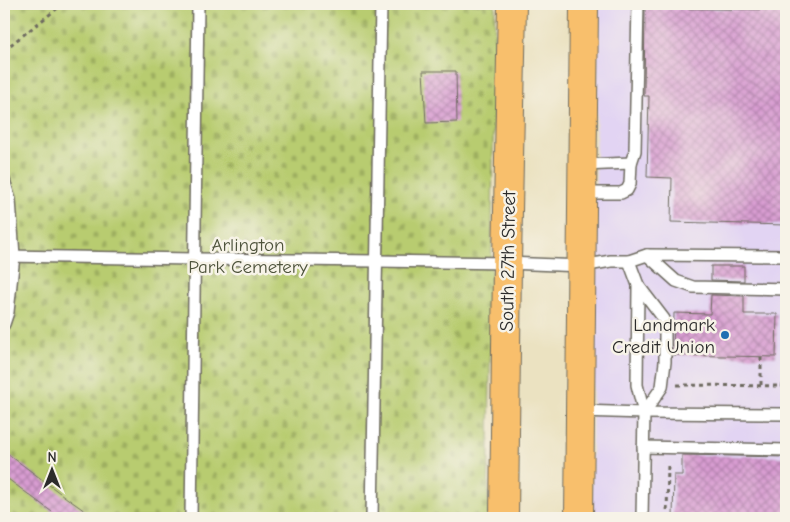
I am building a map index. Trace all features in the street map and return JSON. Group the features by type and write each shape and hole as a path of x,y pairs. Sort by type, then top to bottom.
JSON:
{"main road":[{"name":"South 27th Street","path":"504,518 512,4"},
{"path":"579,518 584,4"}],"lane":[{"path":"191,518 198,4"},
{"path":"372,518 381,4"},
{"path":"583,193 621,193 627,190 630,184 631,163 636,151 638,4"},
{"path":"583,165 631,163"},
{"path":"4,180 10,200 8,312 4,324"},
{"path":"9,256 507,263 582,266 610,261 629,261 648,255 786,256"},
{"path":"648,255 676,281 694,287 786,289"},
{"path":"629,261 638,285 664,319 665,362 662,387 644,413"},
{"path":"638,285 637,385 644,413 642,518"},
{"path":"580,411 786,414"},
{"path":"643,447 786,450"}],"path":[{"path":"4,50 63,4"},
{"path":"761,356 761,385"},
{"path":"674,385 786,386"},
{"path":"667,518 668,457 678,457 678,448"}],"shaded area":[{"path":"598,4 786,4 786,518 591,518"}],"green space":[{"name":"Arlington Park Cemetery","path":"4,4 495,4 488,518 4,518"}],"building":[{"path":"645,8 786,10 786,225 671,222 672,178 647,177 649,96 644,96"},
{"path":"423,71 456,71 457,122 426,123"},
{"path":"711,266 744,266 744,281 711,280"},
{"name":"Landmark Credit Union","path":"711,295 744,296 744,314 777,314 776,357 673,355 674,313 710,314"},
{"path":"4,451 95,518 60,518 4,476"},
{"path":"682,455 786,457 786,518 673,518 674,475 682,475"}],"place":[{"name":"Landmark Credit Union","path":"725,335"}]}
